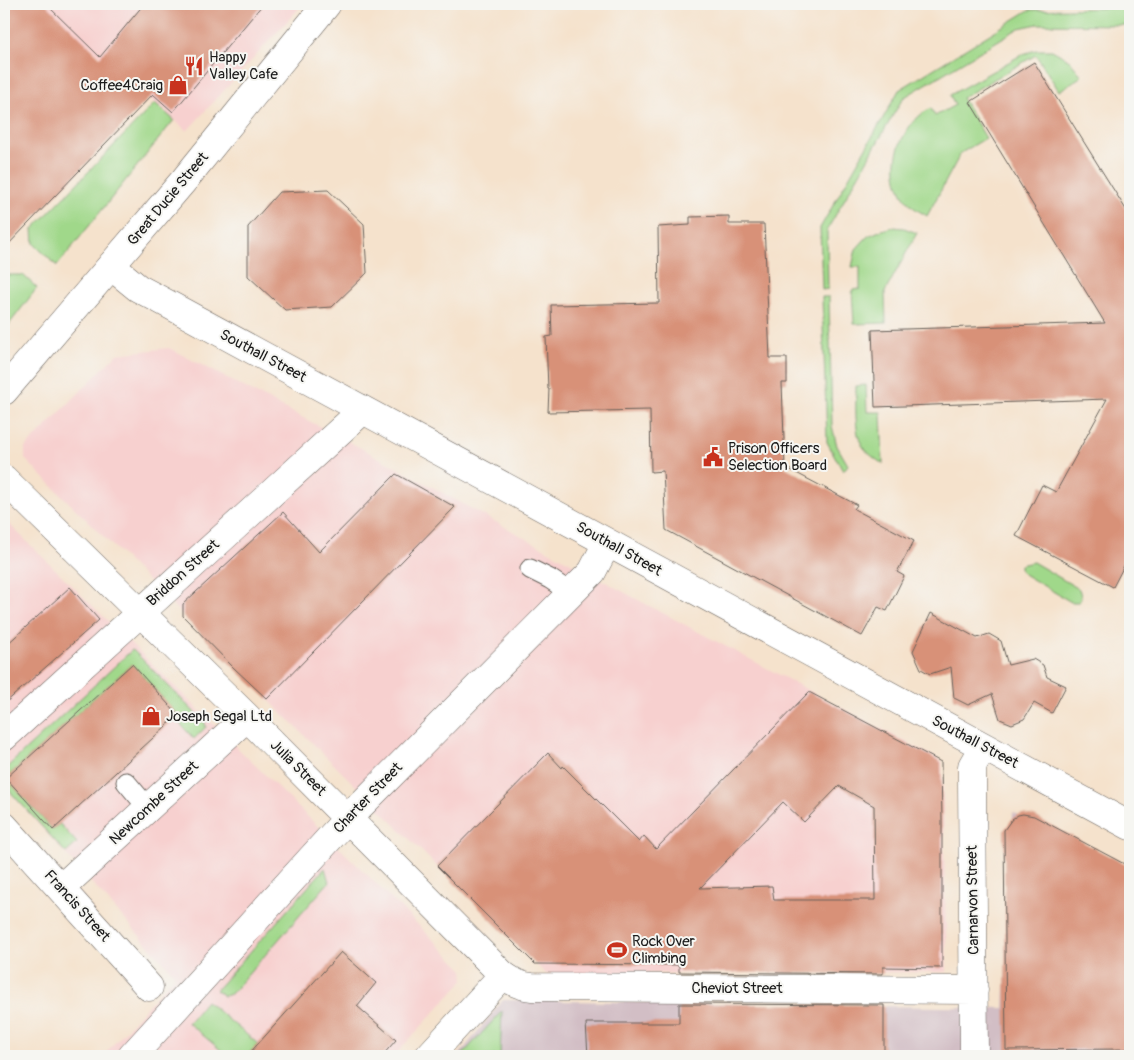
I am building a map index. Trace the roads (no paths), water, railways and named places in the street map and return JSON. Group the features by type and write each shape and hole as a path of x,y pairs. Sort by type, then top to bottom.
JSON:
{"main road":[{"name":"Great Ducie Street","path":"4,391 185,179 323,5"},
{"name":"Southall Street","path":"111,266 147,293 1130,826"},
{"name":"Briddon Street","path":"4,737 363,410"},
{"name":"Julia Street","path":"4,480 247,717 503,975"},
{"name":"Charter Street","path":"132,1056 348,818 592,572 607,543"},
{"name":"Newcombe Street","path":"61,888 247,717"},
{"name":"Carnarvon Street","path":"974,1056 972,766 983,747"},
{"name":"Francis Street","path":"4,826 149,987"},
{"name":"Cheviot Street","path":"503,975 515,983 532,987 974,990"},
{"path":"429,1056 503,975"}],"lane":[{"path":"530,570 550,579 571,593"},
{"path":"126,782 148,808"}],"place":[{"name":"Happy Valley Cafe","path":"194,66"},
{"name":"Coffee4Craig","path":"178,85"},
{"name":"Prison Officers Selection Board","path":"713,457"},
{"name":"Joseph Segal Ltd","path":"151,716"},
{"name":"Rock Over Climbing","path":"617,950"}]}
